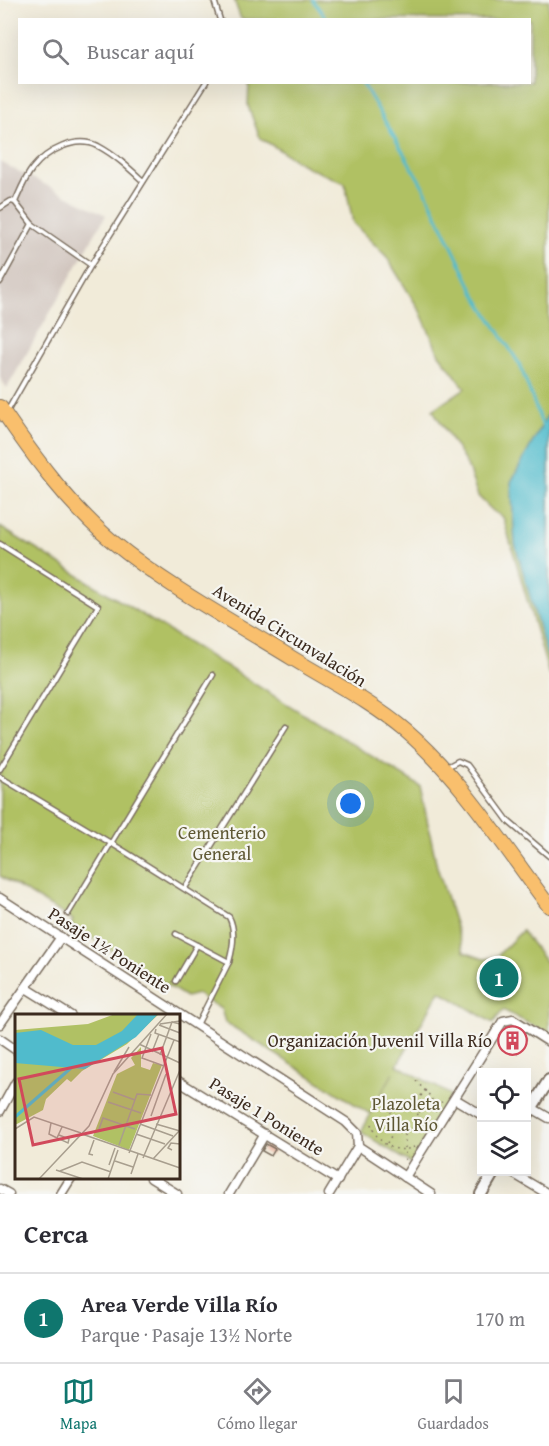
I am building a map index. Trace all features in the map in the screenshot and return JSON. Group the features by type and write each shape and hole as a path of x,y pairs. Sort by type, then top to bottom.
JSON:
{"main road":[{"name":"Avenida Circunvalación","path":"3,411 51,479 113,542 164,579 392,720 419,742 469,799 549,906"}],"street":[{"name":"Pasaje 1½ Poniente","path":"0,898 179,1014"},
{"path":"0,1024 61,937"},
{"path":"26,988 68,1014"},
{"name":"Pasaje 1½ Poniente","path":"180,1015 346,1122 357,1133 358,1146 431,1194"},
{"path":"405,1177 502,1023 513,1019 549,1042"},
{"path":"0,1039 15,1049"},
{"path":"531,1109 549,1080"},
{"name":"Pasaje 1 Poniente","path":"180,1082 338,1180"},
{"path":"0,1111 14,1092"},
{"path":"455,1099 477,1112"},
{"path":"531,1113 549,1118"},
{"path":"229,1194 265,1134"},
{"path":"330,1194 358,1146"},
{"path":"480,1194 491,1176"},
{"path":"518,1176 548,1194"},
{"path":"61,1194 70,1179"},
{"path":"152,1179 167,1191 177,1194"},
{"path":"0,1189 9,1194"}],"lane":[{"path":"214,0 219,18"},
{"path":"3,411 205,84"},
{"path":"15,202 31,170 44,156 63,146 82,143 97,145 123,163 143,181"},
{"path":"0,207 11,201 15,202"},
{"path":"15,202 32,224 92,265"},
{"path":"0,282 32,224"},
{"path":"0,544 98,606 0,769"},
{"path":"68,914 213,675"},
{"path":"185,888 286,726"},
{"path":"444,770 458,761 467,765 509,822 549,856"},
{"path":"0,777 112,843 229,917 233,935 229,962 197,1026"},
{"path":"176,934 229,962"},
{"path":"176,981 197,945"}],"path":[{"path":"416,1081 426,1089 434,1105 435,1115"},
{"path":"413,1105 426,1089"},
{"path":"417,1112 455,1099"},
{"path":"400,1102 413,1105 417,1112 416,1124 405,1131 396,1129 389,1118 391,1110 400,1102"},
{"path":"371,1124 376,1136 396,1149 420,1145"},
{"path":"386,1144 396,1129"},
{"path":"405,1131 405,1177"}],"shaded area":[{"path":"0,162 106,215 7,388 0,378"}],"green space":[{"path":"234,0 549,0 549,675 503,517 493,511 478,496 467,465 433,410 465,388 439,354 420,311 386,256 353,223 345,183 307,167 260,138 248,106 249,84 531,84 531,18 241,18"},
{"name":"Cementerio General","path":"0,527 420,786 437,867 464,952 484,959 495,958 522,931 549,966 549,1034 503,1010 493,1023 440,991 397,1065 451,1095 412,1164 361,1132 393,1073 370,1114 225,1022 221,1009 197,994 186,997 71,925 73,920 0,876"}],"water":[{"path":"549,412 549,663 515,544 511,482"}],"building":[{"name":"Organización Juvenil Villa Río","path":"508,1027 526,1039 517,1053 499,1041"},
{"path":"266,1144 275,1149 271,1156 262,1151"}],"waterway":[{"path":"313,0 326,18"},
{"path":"363,84 424,188 475,294 520,365 543,427"}],"place":[{"name":"Area Verde Villa Río","path":"499,978"},
{"name":"Organización Juvenil Villa Río","path":"513,1040"}],"park label":[{"name":"Plazoleta Villa Río","path":"406,1113"}]}
